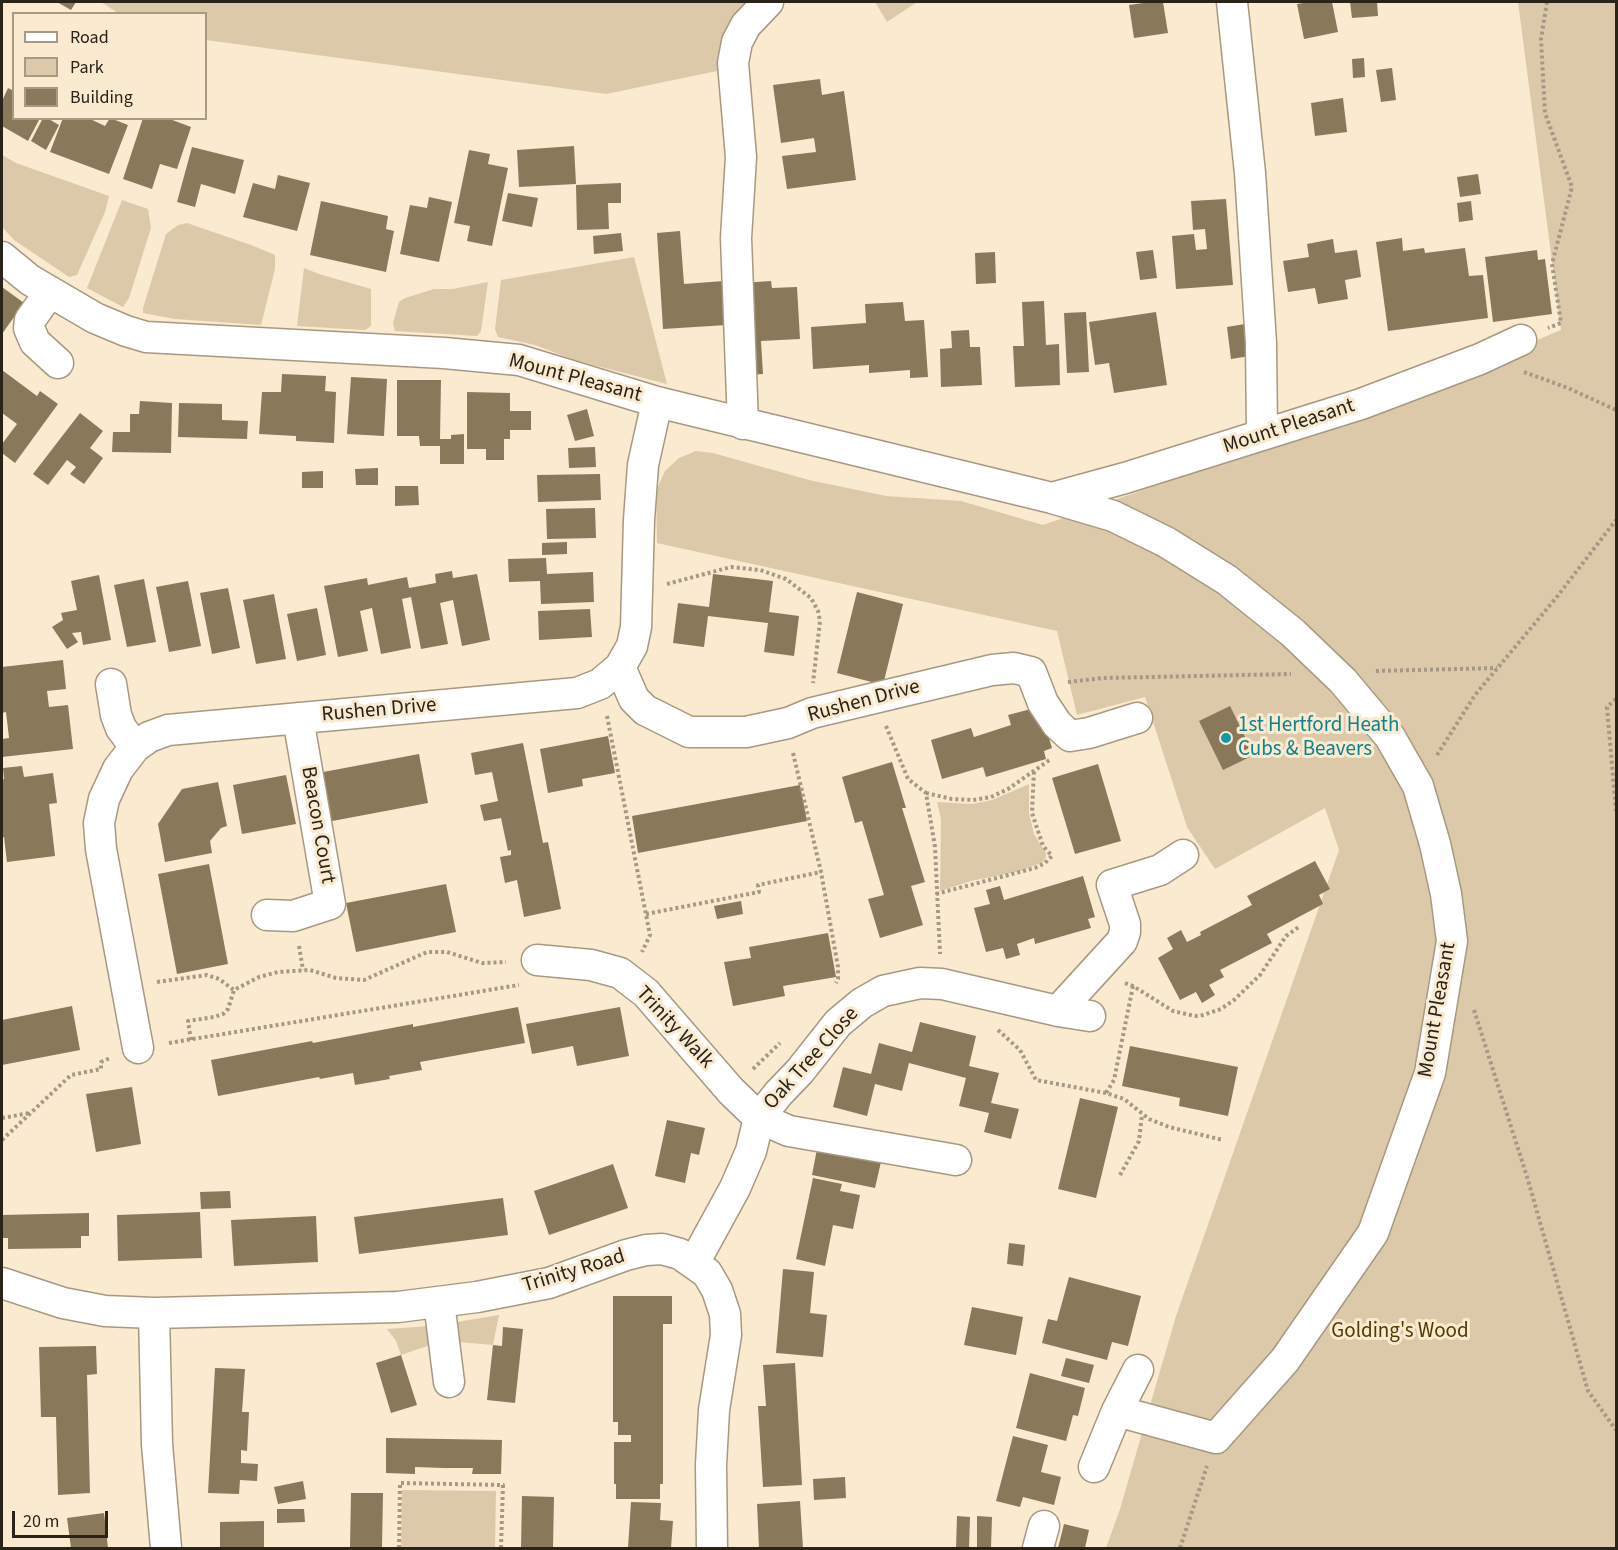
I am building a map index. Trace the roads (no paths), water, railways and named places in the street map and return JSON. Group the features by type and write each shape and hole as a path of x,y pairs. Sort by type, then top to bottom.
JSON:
{"street":[{"path":"743,424 736,238 741,157 732,63 737,42 746,26 768,2"},
{"path":"1232,2 1250,173 1261,343 1262,435"},
{"name":"Mount Pleasant","path":"2,256 30,280 95,318 146,337 444,353 519,360 657,402 1052,498 1113,516 1175,547 1227,580 1293,633 1334,672 1390,737 1418,786 1435,844 1446,894 1452,941 1430,1073 1373,1233 1285,1360 1216,1438 1117,1411"},
{"path":"50,292 30,320 29,328 34,342 58,363"},
{"name":"Mount Pleasant","path":"1052,498 1361,404 1521,340"},
{"path":"610,675 632,646 636,627 643,465 657,402"},
{"name":"Rushen Drive","path":"138,1048 100,849 99,823 104,799 118,769 135,747 150,737 168,730 577,693 610,675 645,710 689,732 746,732 788,723 813,713 874,698 992,670 1014,668 1034,678 1043,703 1057,724 1070,736 1089,733 1137,718"},
{"path":"111,684 116,715 121,728 135,747"},
{"name":"Beacon Court","path":"267,915 293,916 330,904 298,718"},
{"path":"1058,1011 1122,941 1125,924 1112,885 1160,870 1183,855"},
{"name":"Trinity Walk","path":"537,960 591,965 620,973 646,993 732,1091 759,1118"},
{"name":"Oak Tree Close","path":"693,1263 716,1226 735,1188 751,1152 759,1118 838,1023 862,1002 882,991 901,986 920,983 942,984 1058,1011 1090,1016"},
{"path":"759,1118 789,1131 956,1160"},
{"name":"Trinity Road","path":"2,1283 63,1303 105,1311 154,1313 398,1307 477,1297 549,1284 626,1255 646,1250 662,1249 680,1254 707,1273 717,1290 725,1314 726,1335 714,1410 711,1465 712,1548"},
{"path":"439,1302 449,1382"},
{"path":"154,1313 157,1444 166,1548"},
{"path":"1094,1467 1117,1411 1138,1370"}],"place":[{"name":"1st Hertford Heath Cubs & Beavers","path":"1226,738"}],"park label":[{"name":"Golding's Wood","path":"1400,1332"}]}
